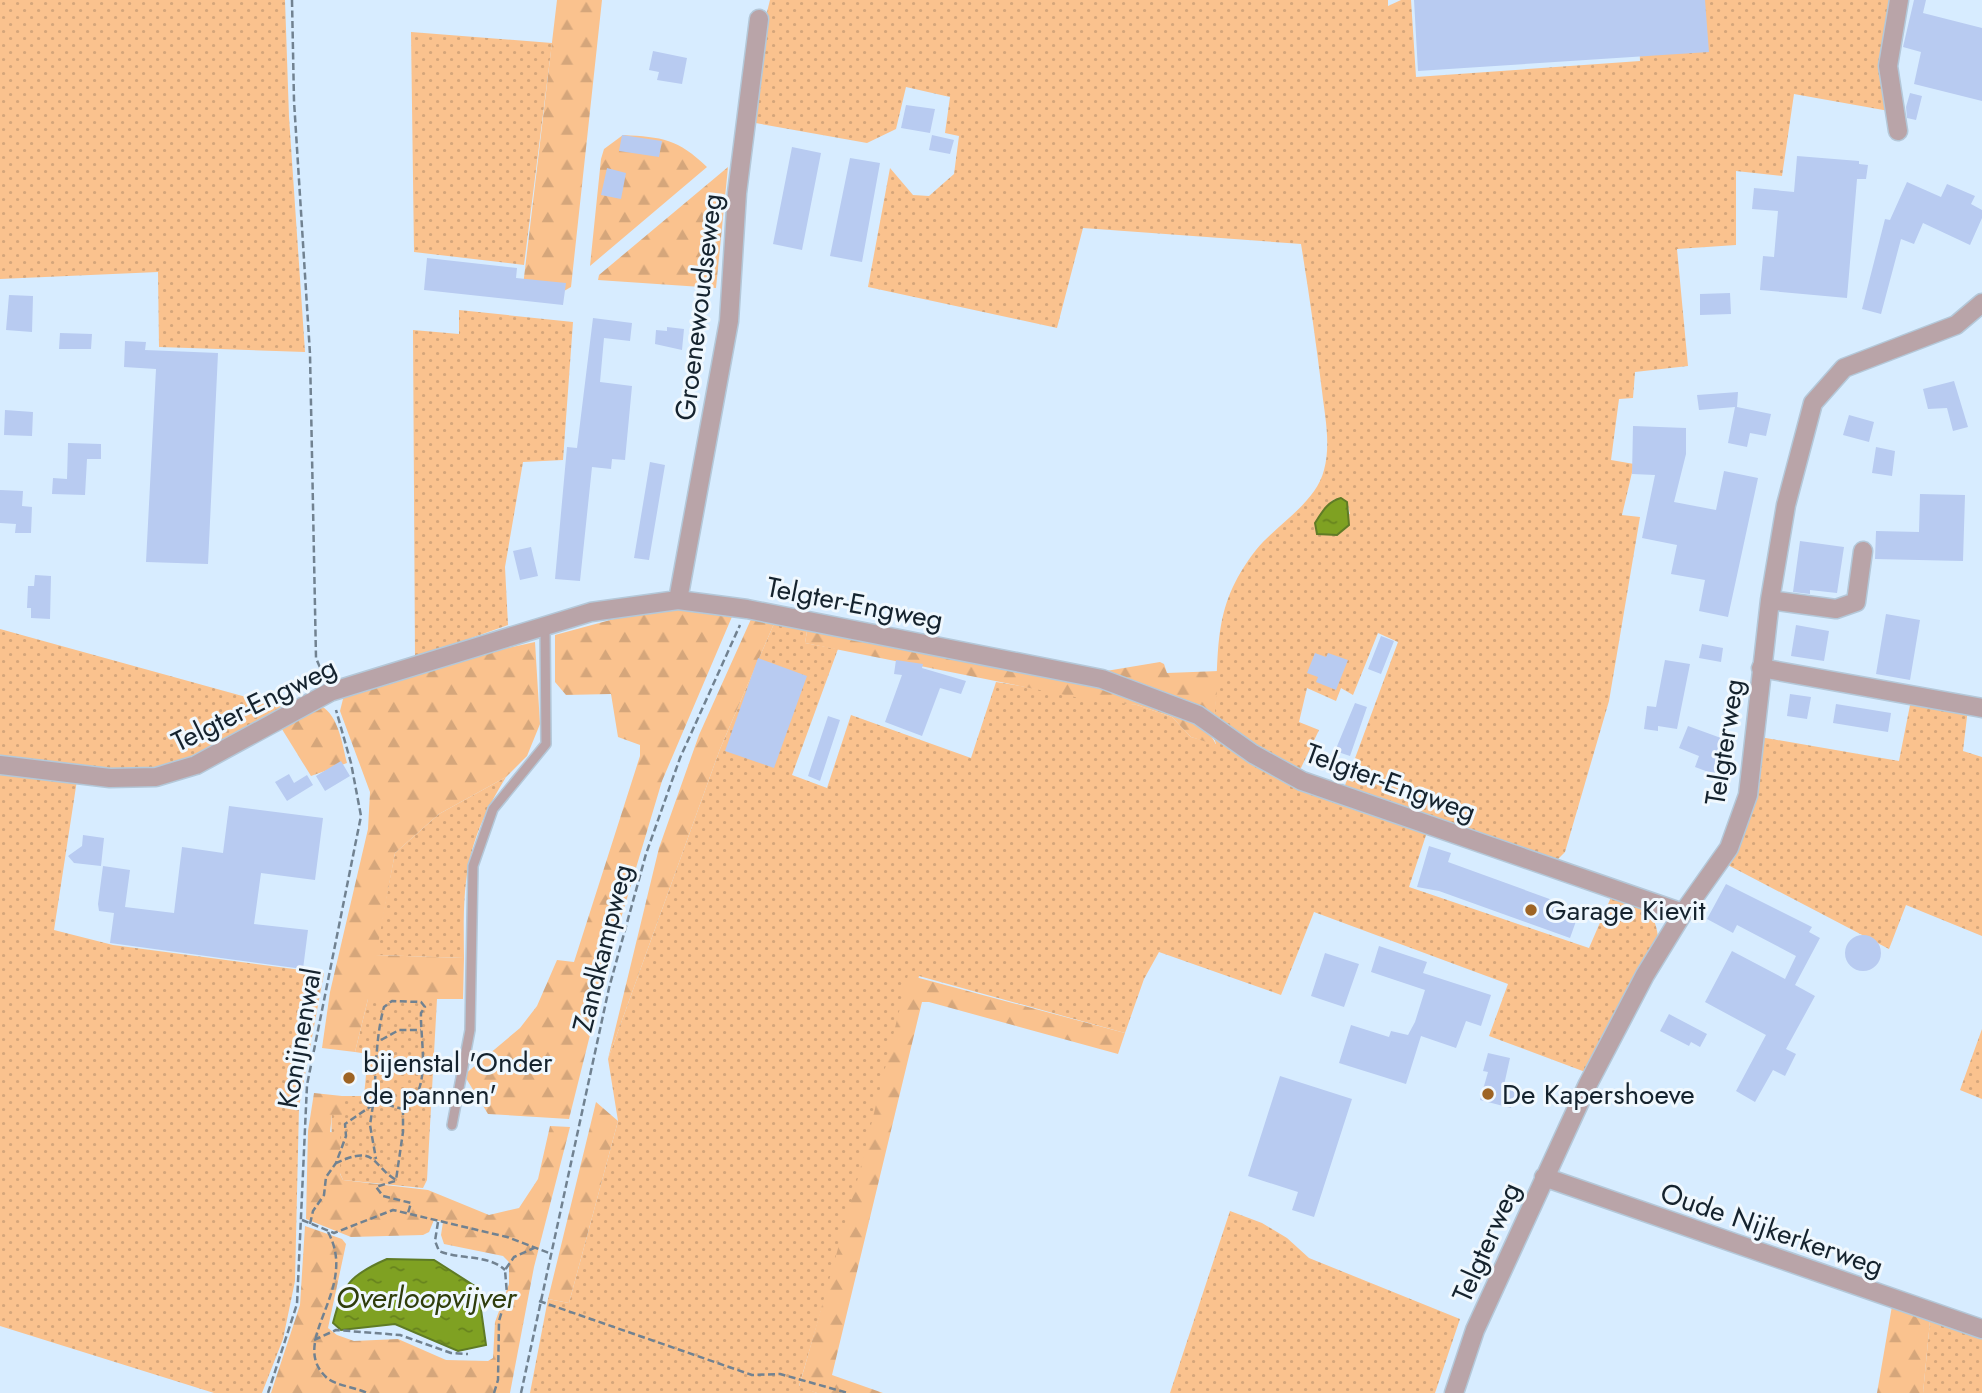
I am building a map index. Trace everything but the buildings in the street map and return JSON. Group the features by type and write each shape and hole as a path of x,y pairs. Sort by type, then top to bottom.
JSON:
{"street":[{"path":"1898,131 1888,66 1899,0"},
{"name":"Groenewoudseweg","path":"678,600 729,321 737,193 759,19"},
{"name":"Telgterweg","path":"1454,1393 1475,1330 1588,1084 1645,975 1683,912 1729,848 1748,796 1770,600 1786,505 1813,403 1844,368 1956,325 1982,303"},
{"path":"1770,600 1836,609 1856,602 1863,551"},
{"name":"Telgter-Engweg","path":"0,765 110,778 156,777 197,765 330,692 591,612 678,600 747,609 1102,679 1198,715 1253,754 1302,781 1683,912"},
{"path":"1761,668 1982,708"},
{"name":"Oude Nijkerkerweg","path":"1544,1177 1982,1329"}],"lane":[{"path":"452,1125 470,1030 473,866 493,809 546,744 545,626"}],"path":[{"name":"Konijnenwal","path":"268,1393 297,1304 302,1220 302,1127 307,1085 361,816 351,763 330,692 316,658 310,354 294,101 292,0"},
{"name":"Zandkampweg","path":"521,1393 549,1253 609,988 646,853 680,758 747,609"},
{"path":"395,1181 403,1132 403,1109 420,1089 421,1030 425,1004 392,1001 384,1007 376,1051 378,1064 374,1099 403,1109"},
{"path":"380,1040 399,1030 421,1030"},
{"path":"310,1224 313,1211 324,1195 326,1177 336,1163 346,1136 345,1124 377,1102"},
{"path":"373,1105 370,1125 376,1159 395,1181"},
{"path":"336,1163 358,1156 376,1159"},
{"path":"395,1181 376,1187 383,1196 411,1203 408,1213"},
{"path":"302,1220 328,1232 356,1227 383,1212 393,1210 507,1237 549,1253"},
{"path":"438,1222 435,1241 439,1251 463,1259 487,1260 505,1270"},
{"path":"328,1232 337,1250 337,1277 314,1340 314,1357 328,1378 367,1393"},
{"path":"494,1393 498,1380 498,1328 507,1294 505,1270 514,1258 535,1248"},
{"path":"539,1301 752,1375 780,1374 848,1393"},
{"path":"314,1340 337,1331 400,1335 451,1353 468,1354"}],"green space":[{"path":"0,0 285,0 289,117 305,352 159,347 158,272 0,279"},
{"path":"557,0 602,0 571,287 564,291 523,286"},
{"path":"770,0 1388,0 1388,6 1401,0 1411,0 1416,77 1640,61 1637,0 1893,0 1889,111 1794,94 1782,176 1736,171 1736,245 1677,249 1688,366 1635,372 1633,398 1619,399 1611,460 1634,464 1622,515 1640,517 1609,701 1565,852 1558,859 1344,788 1398,642 1378,633 1353,695 1341,688 1336,701 1307,688 1299,722 1319,730 1300,770 1214,721 1220,632 1231,592 1256,550 1313,493 1320,482 1326,460 1326,421 1301,244 1083,228 1057,328 868,287 890,168 913,195 929,196 954,174 959,136 945,133 950,97 906,87 896,129 867,143 750,122 763,28","holes":["1341,498 1347,502 1350,514 1323,510 1333,500"]},
{"path":"411,32 552,43 524,265 414,252"},
{"path":"623,135 669,141 687,150 707,167 590,266 601,159 604,149"},
{"path":"728,167 716,288 598,280 599,275"},
{"path":"459,310 573,322 563,460 523,462 505,567 508,625 415,658 413,330 459,334"},
{"path":"677,608 734,612 662,781 610,955 569,1119 488,1114 464,1075 520,1028 537,1006 557,960 574,962 640,756 640,745 618,737 611,694 566,695 555,682 555,635 636,613"},
{"path":"752,617 776,619 720,749 608,1059 659,848 699,735"},
{"path":"776,619 808,625 805,643 838,649 792,775 827,788 851,715 971,758 996,682 1137,705 1172,717 1191,737 1216,744 1214,738 1285,783 1428,829 1409,887 1589,948 1612,895 1649,913 1658,937 1588,1073 1489,1036 1508,984 1314,912 1281,995 1159,952 1144,979 1125,1033 919,976 799,1386 817,1393 530,1393 548,1299 569,1303 618,1121 608,1059 720,749"},
{"path":"808,625 1030,670 1097,687 1155,706 1197,725 1216,745 1191,737 1172,717 1137,705 1085,699 805,643"},
{"path":"0,629 286,708 203,755 156,771 112,773 0,758"},
{"path":"535,642 540,724 527,756 506,777 439,814 395,853 376,955 464,958 463,999 368,999 355,1052 322,1048 330,992 368,829 370,792 340,711 344,695 463,658"},
{"path":"1160,662 1164,664 1167,673 1219,671 1214,721 1175,696 1106,671"},
{"path":"1912,695 1968,708 1963,751 1982,757 1982,936 1906,905 1889,949 1726,864 1760,737 1899,761"},
{"path":"321,706 336,723 347,763 311,776 280,726"},
{"path":"0,772 77,780 54,930 113,945 324,973 299,1107 295,1281 283,1339 262,1393 214,1393 0,1326"},
{"path":"506,777 482,823 469,864 464,906 464,958 375,955 395,853 439,814"},
{"path":"908,975 1125,1033 1118,1054 922,1002 832,1375 883,1393 817,1393 799,1387 859,1174"},
{"path":"368,999 437,999 427,1180 423,1188 343,1180 337,1165 332,1140 332,1115 342,1115 342,1096 364,1096 368,1054 355,1052"},
{"path":"1982,1029 1982,1099 1960,1090"},
{"path":"314,1093 342,1096 342,1115 332,1115 330,1132 340,1133 340,1174 343,1180 428,1190 489,1215 519,1208 538,1179 550,1126 570,1127 534,1267 510,1393 271,1393 300,1305 305,1226 342,1239 346,1244 328,1328 337,1335 354,1341 398,1339 446,1360 488,1361 493,1358 495,1322 509,1284 509,1262 503,1256 444,1244 441,1235 443,1222 434,1220 429,1232 423,1235 351,1237 306,1219 308,1131"},
{"path":"596,1102 618,1121 569,1303 548,1299"},
{"path":"1230,1211 1262,1223 1287,1238 1309,1258 1460,1319 1435,1393 1170,1393"},
{"path":"1892,1306 1930,1321 1923,1393 1877,1393"},
{"path":"1930,1321 1982,1337 1982,1393 1923,1393"}],"water":[{"path":"1341,498 1347,502 1349,525 1337,535 1317,534 1315,523 1320,515 1329,504"},
{"name":"Overloopvijver","path":"387,1259 434,1260 478,1288 486,1345 458,1351 395,1324 341,1330 333,1323 340,1299 350,1282 364,1270"}],"place":[{"name":"Garage Kievit","path":"1531,910"},
{"name":"bijenstal 'Onder de pannen'","path":"349,1078"},
{"name":"De Kapershoeve","path":"1488,1094"}]}
